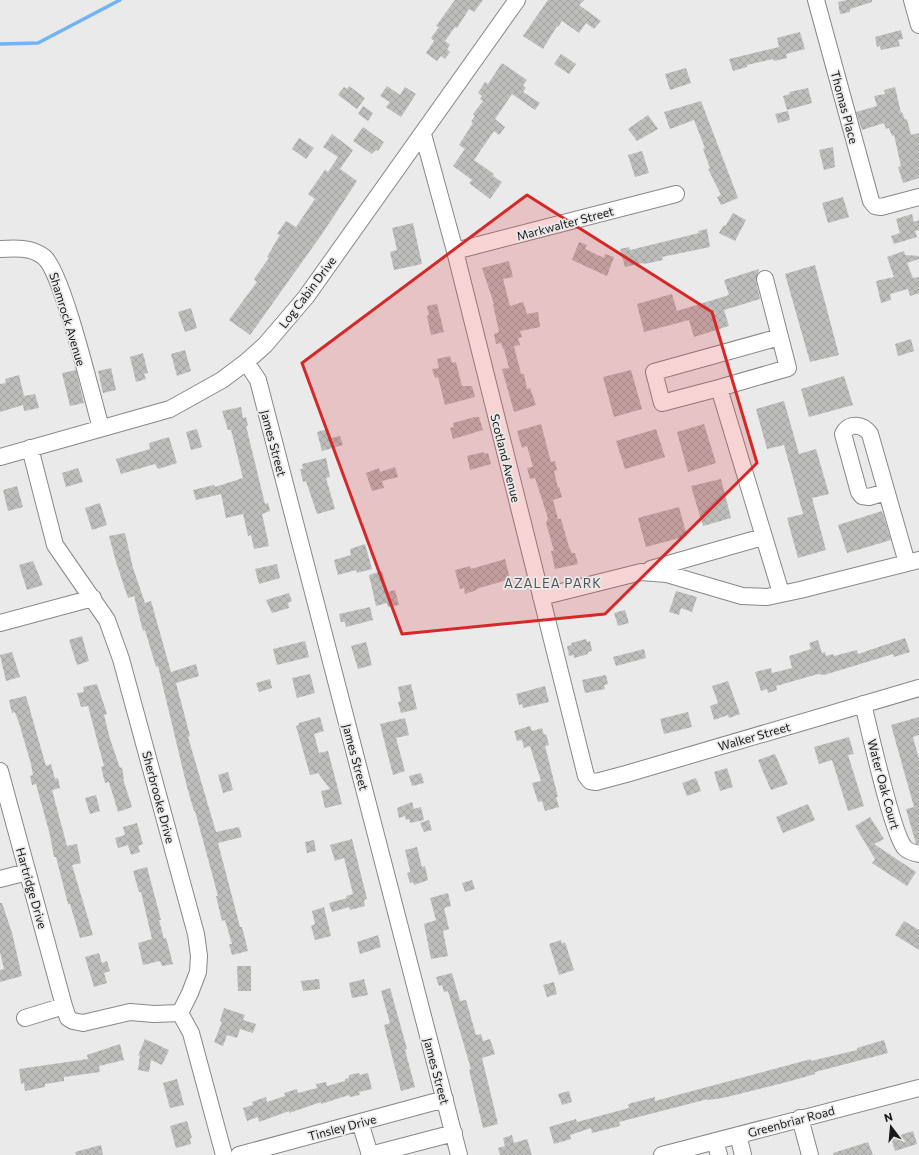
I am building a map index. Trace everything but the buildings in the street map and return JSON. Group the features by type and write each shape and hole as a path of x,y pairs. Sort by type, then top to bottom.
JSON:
{"street":[{"name":"Log Cabin Drive","path":"0,457 170,408 222,380 246,362 265,345 302,303 517,0"},
{"name":"Thomas Place","path":"816,0 871,201 875,206 881,207 919,197"},
{"path":"912,0 919,25"},
{"name":"Scotland Avenue","path":"423,134 455,252 586,776 590,782"},
{"name":"Markwalter Street","path":"455,252 676,194"},
{"name":"Shamrock Avenue","path":"0,249 28,249 44,256 51,266 68,311 101,428"},
{"path":"764,279 780,337 788,368 662,403 654,372 780,337"},
{"name":"James Street","path":"246,362 258,380 459,1155"},
{"path":"719,388 781,593"},
{"name":"Sherbrooke Drive","path":"30,448 55,545 107,620 121,659 196,934 199,956 198,972 180,1013"},
{"path":"641,572 667,574 753,597 767,597 913,561 902,547 886,492"},
{"path":"541,597 641,572 763,537"},
{"path":"902,547 911,546 919,550"},
{"path":"0,623 93,598"},
{"name":"Walker Street","path":"590,782 596,782 626,774 919,688"},
{"name":"Water Oak Court","path":"863,704 898,834 905,848 913,853 919,854"},
{"name":"Hartridge Drive","path":"0,771 68,1018 73,1022 83,1023 130,1012 154,1014 180,1013"},
{"path":"0,879 27,872"},
{"path":"25,1018 64,1006"},
{"path":"180,1013 191,1033 224,1155"},
{"name":"Greenbriar Road","path":"662,1155 725,1142 800,1118 919,1088"},
{"name":"Tinsley Drive","path":"238,1155 445,1099"},
{"path":"800,1118 810,1155"},
{"path":"360,1122 370,1155 454,1132"},
{"path":"725,1142 734,1155"},
{"path":"725,1142 743,1155"}],"highlighted area":[{"path":"527,195 712,312 757,463 605,614 402,634 302,363"}],"waterway":[{"path":"0,44 38,43 120,0"}],"district":[{"name":"AZALEA PARK","path":"553,583"}]}
